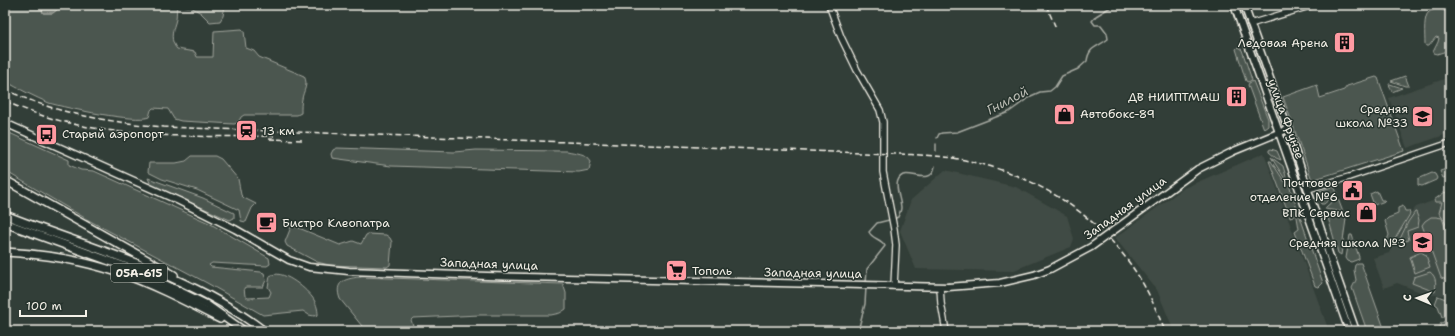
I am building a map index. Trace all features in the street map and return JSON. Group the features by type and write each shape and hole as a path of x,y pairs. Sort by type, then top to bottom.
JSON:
{"highway":[{"path":"5,180 209,295"},
{"path":"5,202 5,211"},
{"name":"05А-615","path":"5,215 28,228 137,271 175,289 207,305 243,331"},
{"name":"05А-615","path":"5,223 28,228 140,265 209,295 264,331"},
{"path":"5,252 54,257 117,272 175,296 243,331"}],"main road":[{"path":"829,5 841,37 857,70 880,110 883,122 883,172 896,245 894,286"},
{"name":"улица Фрунзе","path":"1234,5 1349,331"},
{"name":"улица Фрунзе","path":"1244,5 1288,129 1356,331"},
{"path":"1241,28 1313,5"},
{"name":"Западная улица","path":"5,123 179,201 235,229 297,264 310,267 349,271 487,276 940,287 1000,283 1034,275 1050,269 1090,247 1198,169 1226,155 1288,129"},
{"path":"1300,191 1343,179 1450,143"},
{"path":"940,287 946,331"}],"shaded area":[{"path":"5,5 41,5 43,13 53,13 63,5 181,5 177,6 176,19 172,33 172,40 177,49 195,52 197,57 213,57 214,31 242,29 244,31 246,48 254,51 259,57 304,76 306,85 301,113 297,115 244,115 238,123 234,124 181,121 174,119 168,109 153,108 149,117 130,118 116,117 49,103 5,81"},
{"path":"41,5 63,5 53,13 43,13"},
{"path":"182,5 225,5 223,16 220,21 210,22 201,13 191,7"},
{"path":"1438,8 1450,13 1450,50 1437,54 1433,52 1439,38 1436,37 1429,46 1426,46 1425,26 1427,14"},
{"path":"1238,47 1242,50 1252,80 1248,82 1246,81 1236,49"},
{"path":"1405,76 1409,86 1391,81"},
{"path":"1376,77 1378,78 1404,151 1312,180 1283,97 1317,85 1320,98 1344,90 1347,86"},
{"name":"Средняя школа №33","path":"1450,77 1450,133 1407,148 1389,98"},
{"path":"1253,81 1268,119 1268,126 1264,129 1248,85"},
{"path":"1390,84 1402,88 1392,92"},
{"path":"5,131 69,160 69,165 81,170 94,171 209,223 269,258 270,264 267,266 212,263 209,265 211,267 264,273 266,280 263,287 244,288 245,296 248,298 269,297 271,292 268,287 270,276 275,274 287,277 299,284 312,297 318,310 318,315 309,315 303,311 263,315 207,283 90,221 5,171"},
{"path":"337,148 454,152 476,150 567,151 587,156 591,161 589,170 579,172 391,166 332,158 331,154 333,150"},
{"path":"1271,149 1277,151 1281,160 1269,152"},
{"path":"1264,153 1329,331 1174,331 1157,290 1115,238 1184,188"},
{"path":"192,156 215,156 221,159 238,179 241,195 256,204 252,208 246,222 241,221 239,210 197,190 162,179 148,172 149,163 176,163 186,161"},
{"path":"1271,157 1283,166 1287,180 1285,179"},
{"path":"1269,161 1271,161 1284,181 1289,185 1323,283 1319,287 1315,286 1295,232 1299,229 1297,217 1296,215 1290,217"},
{"path":"1450,168 1450,176 1443,178 1440,171"},
{"path":"945,170 1016,187 1067,216 1074,239 1071,247 1012,271 916,269 900,231 911,200"},
{"path":"1432,173 1435,174 1437,178 1436,180 1422,186 1418,185 1418,179"},
{"path":"148,178 203,198 234,213 234,218 230,220 151,185"},
{"path":"1331,187 1335,188 1337,193 1324,204 1321,204 1317,192"},
{"path":"1377,191 1381,200 1385,201 1374,205 1370,194"},
{"path":"1445,192 1450,195 1447,201 1450,207 1450,234 1439,213 1442,202 1435,202 1434,200"},
{"path":"1336,198 1338,199 1343,212 1325,209"},
{"name":"Средняя школа №3","path":"1441,198 1450,224 1450,293 1443,295 1428,295 1397,283 1384,288 1373,258 1389,253 1405,221 1416,207"},
{"path":"1403,206 1405,211 1409,211 1410,214 1392,244 1390,244 1387,240 1389,235 1385,221 1388,218 1398,214 1398,208"},
{"path":"1415,212 1419,220 1418,227 1407,231 1409,240 1398,243 1408,222"},
{"path":"1327,214 1344,217 1346,219 1341,255 1338,253"},
{"path":"1431,217 1442,218 1450,241 1450,281 1441,278 1422,225"},
{"path":"294,226 340,245 353,241 361,244 368,234 386,235 392,242 390,265 387,267 329,265 317,262 287,246 285,242 291,227"},
{"path":"1350,235 1352,235 1359,257 1359,259 1351,262 1346,258"},
{"path":"1421,252 1426,255 1430,267 1415,273 1410,257"},
{"path":"1361,263 1385,331 1367,331 1352,288 1356,280 1354,270 1355,265"},
{"path":"1430,272 1435,279 1435,292 1412,283 1414,277"},
{"path":"359,277 563,284 566,293 566,309 560,313 551,315 480,315 413,318 411,320 415,331 366,331 340,299 338,293 339,285 342,282"},
{"path":"1438,296 1448,300 1445,302 1449,314 1446,317 1442,317 1438,306 1435,304"},
{"path":"1448,320 1450,321 1450,331 1437,331 1441,323"}],"waterway":[{"name":"Гнилой","path":"937,138 939,134 957,132 1009,112 1031,96 1040,92 1050,91 1055,87 1062,76 1078,69 1087,61 1090,52 1108,39 1107,33 1101,25 1095,25 1092,21 1096,16 1114,5"},
{"name":"Гнилой","path":"936,144 936,151"},
{"name":"Гнилой","path":"896,218 898,217 901,209 897,185 899,178 907,174 926,177 933,172 935,166"},
{"name":"Гнилой","path":"866,283 867,269 885,246 869,232 877,223 889,220"},
{"name":"Гнилой","path":"858,331 865,304 866,287"}],"railway":[{"path":"1046,5 1056,28"},
{"path":"5,89 43,105 83,116 164,127 908,154 953,158 982,164 1009,173 1036,185 1061,199 1085,216 1126,258 1142,282 1165,331"},
{"path":"5,101 37,114 69,123 137,134 171,136 274,136"},
{"path":"269,139 305,140"}],"place":[{"name":"Ледовая Арена","path":"1344,43"},
{"name":"ДВ НИИПТМАШ","path":"1236,97"},
{"name":"Автобокс-89","path":"1065,114"},
{"name":"Средняя школа №33","path":"1423,116"},
{"name":"13 км","path":"247,131"},
{"name":"Старый аэропорт","path":"46,134"},
{"name":"Почтовое отделение №6","path":"1353,190"},
{"name":"ВПК Сервис","path":"1366,213"},
{"name":"Бистро Клеопатра","path":"267,223"},
{"name":"Средняя школа №3","path":"1422,243"},
{"name":"Тополь","path":"676,271"}]}
